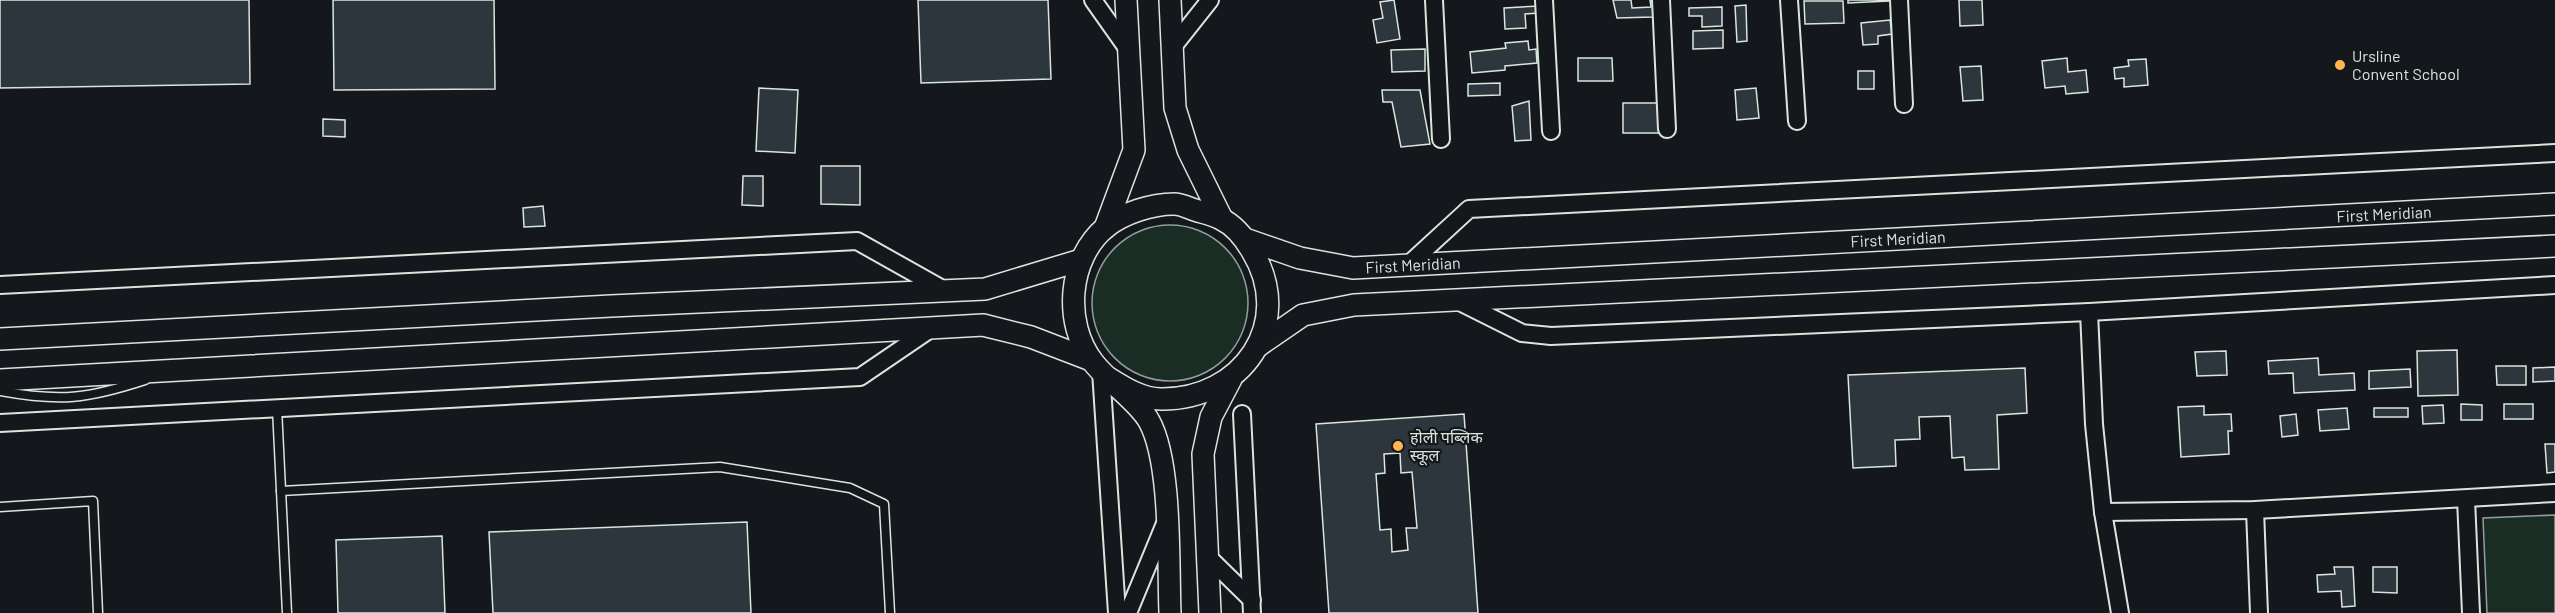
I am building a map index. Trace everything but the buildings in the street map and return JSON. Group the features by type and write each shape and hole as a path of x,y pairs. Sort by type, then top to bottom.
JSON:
{"street":[{"path":"1093,0 1129,51"},
{"path":"1126,0 1134,150 1105,228 1081,260 1072,295 1079,339 1100,370 1149,420 1162,465 1170,613"},
{"path":"0,380 983,325 1031,337 1100,370 1132,393 1159,399 1199,396 1231,379 1242,369 1258,346 1264,332 1268,297 1261,265 1245,239 1222,219 1188,150 1175,108 1170,0"},
{"path":"1172,48 1210,0"},
{"path":"1434,0 1441,139"},
{"path":"1544,0 1551,131"},
{"path":"1661,0 1667,129"},
{"path":"1789,0 1797,121"},
{"path":"1899,0 1904,104"},
{"path":"1408,266 1469,209 2555,153"},
{"path":"1105,228 1128,213 1175,204 1222,219"},
{"name":"First Meridian","path":"1245,239 1300,258 1353,268 2555,204"},
{"path":"0,285 857,241 946,291"},
{"path":"1258,346 1303,315 1354,305 2555,246"},
{"path":"0,339 611,306 985,289 1081,260"},
{"path":"1456,300 1522,333 1538,336 2089,312 2555,285"},
{"path":"2089,312 2094,424 2103,512 2120,613"},
{"path":"0,423 860,376 933,327"},
{"path":"1100,370 1117,613"},
{"path":"1210,613 1203,454 1211,417 1231,379"},
{"path":"1242,414 1252,606"},
{"path":"2103,512 2255,510 2555,493"},
{"path":"2466,499 2471,613"},
{"path":"2255,510 2259,613"},
{"path":"1128,613 1166,521"},
{"path":"1207,556 1252,606"}],"lane":[{"path":"0,391 42,399 96,396 174,370"},
{"path":"277,408 287,613"},
{"path":"281,491 720,467 850,488 884,504 890,613"},
{"path":"0,507 93,501 98,613"}],"green space":[{"path":"1170,225 1200,230 1225,248 1243,273 1248,303 1243,333 1225,358 1200,376 1170,381 1140,376 1115,358 1097,333 1092,303 1097,273 1115,248 1140,230"},
{"path":"2555,515 2555,613 2487,613 2483,518"}],"place":[{"name":"Ursline Convent School","path":"2340,65"},
{"name":"होली पब्लिक स्कूल","path":"1398,446"}]}
